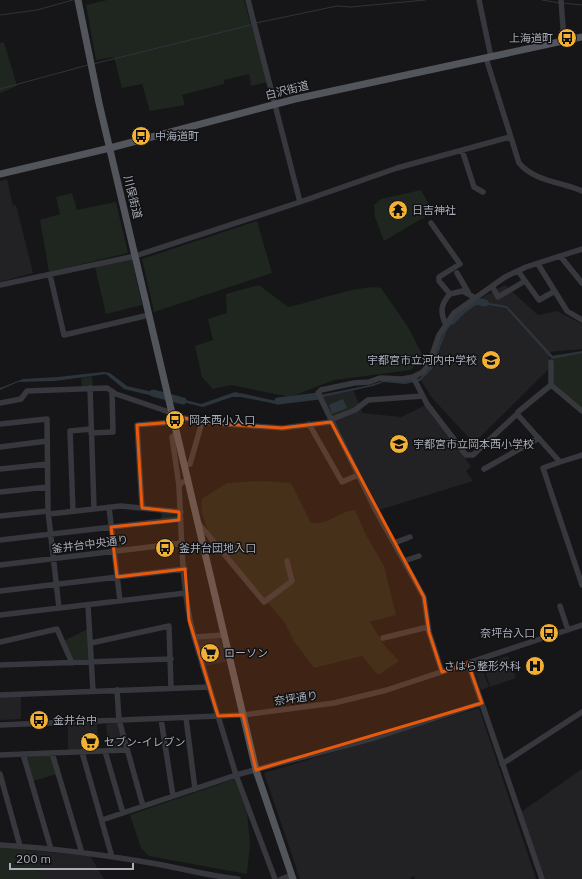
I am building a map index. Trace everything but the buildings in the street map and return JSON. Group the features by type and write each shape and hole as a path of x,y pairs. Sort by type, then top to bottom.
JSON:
{"main road":[{"name":"川俣街道","path":"78,2 110,148 256,770 292,877"},
{"name":"白沢街道","path":"0,174 110,148 275,104 582,37"}],"street":[{"path":"248,0 300,202"},
{"path":"479,0 489,58 510,137 519,163 526,170 535,175 582,191"},
{"path":"561,0 564,41"},
{"path":"0,286 136,256 300,202 397,168 510,137"},
{"path":"462,150 474,187 483,192"},
{"path":"431,223 460,264 438,277 439,281 450,294"},
{"path":"442,672 428,627 424,596 394,543 318,396 321,390 354,383 369,382 380,378 414,379 423,372 429,364 439,335 445,324 454,313 492,286 518,271 582,249"},
{"path":"561,257 582,283"},
{"path":"538,264 567,311 582,320"},
{"path":"518,271 538,300 555,291"},
{"path":"457,273 468,292 475,298"},
{"path":"50,275 64,335 149,315"},
{"path":"492,286 498,296 525,281"},
{"path":"445,324 441,315 443,302 450,294 456,291 468,292"},
{"path":"551,362 551,385"},
{"path":"414,379 423,396 466,456 473,455 518,412 551,385"},
{"path":"551,385 582,411"},
{"path":"90,388 94,508"},
{"path":"0,403 21,399 27,391 107,388 116,394 173,417 202,422 282,428 331,421 355,410 368,400 423,396"},
{"path":"73,511 70,431 113,432 112,391"},
{"path":"517,414 560,462"},
{"path":"142,508 137,425 173,417"},
{"path":"0,424 47,419 48,513 59,608"},
{"path":"184,466 190,464 202,422"},
{"path":"309,424 342,482 358,475"},
{"path":"177,433 172,437 179,487 186,593 194,637 236,775 275,879"},
{"path":"484,469 539,438"},
{"path":"0,447 47,441"},
{"path":"582,455 543,468 582,585"},
{"path":"0,469 48,464"},
{"path":"179,487 181,482 188,480"},
{"path":"0,492 48,487"},
{"path":"0,516 128,506 181,512"},
{"path":"109,507 120,601"},
{"path":"0,540 181,519"},
{"path":"197,522 264,602 292,581 287,561"},
{"path":"394,543 410,537"},
{"name":"釜井台中央通り","path":"0,565 183,543"},
{"path":"404,561 418,556"},
{"path":"0,591 185,569"},
{"path":"0,615 186,593"},
{"path":"88,605 93,691"},
{"path":"560,606 568,630"},
{"name":"奈坪通り","path":"0,725 243,715 352,700 442,672 582,625"},
{"path":"91,643 169,626 171,688"},
{"path":"383,638 428,627"},
{"path":"0,642 57,629 72,663"},
{"path":"194,637 224,634"},
{"path":"0,665 171,659"},
{"path":"468,663 542,879"},
{"path":"0,695 208,687"},
{"path":"117,690 119,720 143,806"},
{"path":"102,820 236,775 374,738 482,703"},
{"path":"502,764 582,712"},
{"path":"186,718 195,789"},
{"path":"161,719 173,796"},
{"path":"0,755 127,750"},
{"path":"105,751 123,813"},
{"path":"82,752 112,857"},
{"path":"52,753 82,853"},
{"path":"23,754 51,849"},
{"path":"0,774 20,846"},
{"path":"0,845 51,849 112,857 238,879"},
{"path":"281,879 292,877"}],"highlighted area":[{"path":"173,416 212,423 282,428 331,422 424,597 429,632 442,672 468,663 482,703 256,770 243,715 218,716 189,620 185,569 117,577 111,527 179,520 179,512 142,508 137,425 174,422"}],"shaded area":[{"path":"107,0 244,0 268,82 251,86 249,74 224,80 224,84 182,95 185,105 150,111 142,84 122,88 114,57 96,60 86,5"},
{"path":"4,42 17,86 0,93 0,43"},
{"path":"7,179 13,206 16,205 33,273 0,282 0,181"},
{"path":"421,190 433,212 384,241 375,217 374,205 381,199"},
{"path":"72,193 77,210 116,202 128,253 49,272 40,220 60,214 56,197"},
{"path":"257,221 272,273 154,312 142,259"},
{"path":"132,259 142,305 106,314 95,267"},
{"path":"259,285 288,307 362,288 381,288 408,327 423,356 411,370 334,380 290,397 231,385 213,389 202,377 195,346 213,340 208,319 227,313 226,294"},
{"name":"宇都宮市立河内中学校","path":"505,285 538,315 557,311 582,324 582,349 549,352 550,368 474,443 432,398 420,379 431,368 444,327 486,295"},
{"path":"477,301 507,306 553,356 582,351 582,353 552,359 506,308 477,303 456,317 446,332 432,369 420,381 405,384 384,382 373,386 310,400 310,397 370,385 386,380 411,380 420,378 428,370 445,329 454,317"},
{"path":"582,352 582,411 551,385 554,355"},
{"path":"103,372 110,373 127,386 161,394 162,398 124,389 106,374 55,381 18,382 0,390 0,388 23,379"},
{"path":"92,376 93,386 82,387 81,378"},
{"name":"宇都宮市立岡本西小学校","path":"353,390 363,413 401,417 426,405 471,466 466,471 473,481 376,511 319,398"},
{"path":"235,392 276,401 287,398 288,402 276,404 241,397 232,397 203,407 174,400 174,397 201,404"},
{"path":"350,393 356,407 332,417 326,404"},
{"path":"343,399 347,408 332,414 329,405"},
{"path":"261,481 291,483 311,523 323,522 343,513 355,510 366,535 384,566 396,615 370,622 385,646 399,661 378,675 362,656 314,668 294,641 285,623 209,534 202,513 201,503 203,498 227,483"},
{"path":"161,513 176,513 179,517 162,520"},
{"path":"88,629 90,658 88,660 73,661 64,641"},
{"path":"220,636 226,662 204,666 196,639"},
{"path":"508,656 516,678 490,687 483,664"},
{"path":"481,665 489,687 481,690 473,667"},
{"path":"21,695 21,719 0,720 0,696"},
{"path":"479,708 536,879 415,879 414,876 410,878 411,879 300,879 264,773"},
{"path":"117,723 122,738 122,747 108,748 106,724"},
{"path":"97,724 98,749 68,750 68,726"},
{"path":"51,754 57,774 33,781 25,755"},
{"path":"582,769 582,879 545,879 521,812"},
{"path":"234,779 247,812 250,844 247,874 149,856 141,848 130,815"},
{"path":"0,848 25,849 43,879 0,879"},
{"path":"25,850 90,856 104,879 43,879"}],"waterway":[{"path":"0,15 37,10 73,0"},
{"path":"256,23 337,6 351,7 425,0"},
{"path":"542,0 560,3"},
{"path":"563,3 582,5"},
{"path":"93,64 251,25"},
{"path":"0,89 88,65"},
{"path":"452,321 464,309 476,301 485,303"},
{"path":"153,393 183,401"},
{"path":"278,401 319,396"}],"place":[{"name":"上海道町","path":"567,38"},
{"name":"中海道町","path":"141,136"},
{"name":"日吉神社","path":"398,210"},
{"name":"宇都宮市立河内中学校","path":"491,360"},
{"name":"岡本西小入口","path":"175,420"},
{"name":"宇都宮市立岡本西小学校","path":"399,444"},
{"name":"釜井台団地入口","path":"165,548"},
{"name":"奈坪台入口","path":"549,633"},
{"name":"ローソン","path":"210,653"},
{"name":"さはら整形外科","path":"535,666"},
{"name":"金井台中","path":"39,720"},
{"name":"セブン-イレブン","path":"90,742"}]}
